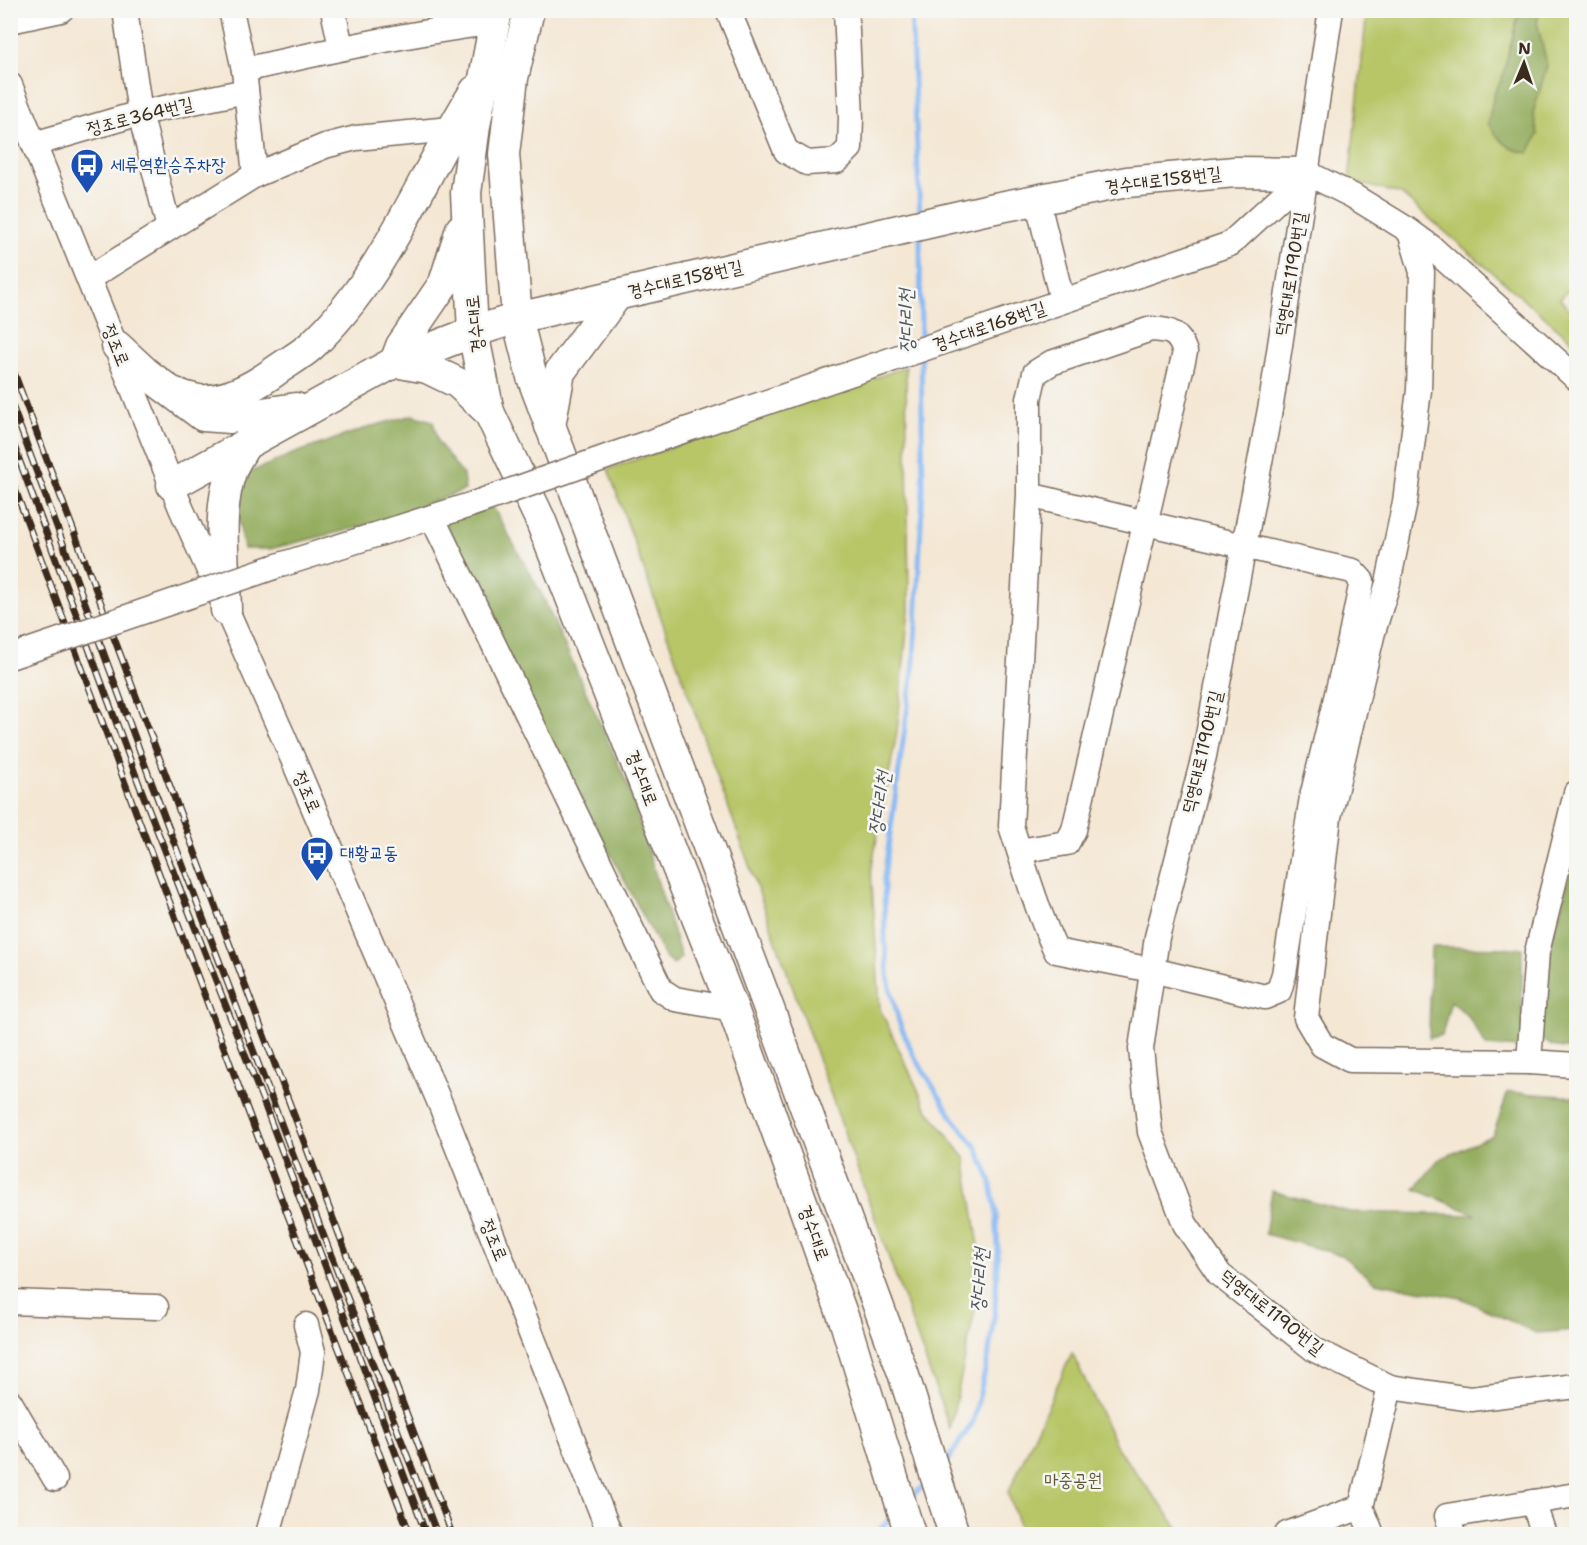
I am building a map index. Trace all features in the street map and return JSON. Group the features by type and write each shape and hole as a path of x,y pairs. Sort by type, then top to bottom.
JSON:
{"main road":[{"name":"경수대로","path":"529,10 513,78 504,154 517,318 532,377 903,1373 954,1534"},
{"name":"경수대로","path":"496,16 475,126 466,194 473,332 489,412 540,519 732,1009 845,1322 910,1534"},
{"path":"172,392 199,400 226,396 255,385 309,347 329,328 364,285 416,196 451,129 485,75"},
{"name":"경수대로158번길","path":"172,485 395,362 517,318 985,210 1127,182 1235,172 1307,173"},
{"path":"467,210 444,283 401,346 395,362 428,368 458,383 489,412"},
{"path":"550,426 560,372 617,295"},
{"path":"117,346 146,373 203,416 230,418 316,406"},
{"path":"226,610 223,519 226,490 232,467 245,445"}],"street":[{"path":"10,21 61,10"},
{"path":"125,10 140,113 169,228"},
{"path":"231,10 245,81 255,175"},
{"path":"333,10 341,47"},
{"path":"729,10 786,151 807,163 837,161 850,148 851,118 846,10"},
{"name":"덕영대로1190번길","path":"1331,10 1271,404 1204,756 1157,937 1141,1048 1150,1132 1185,1224 1220,1275 1315,1350 1390,1387 1471,1399 1576,1386"},
{"name":"정조로364번길","path":"34,144 245,81 341,47 436,20 496,16"},
{"name":"정조로","path":"10,85 172,485 283,736 442,1108 610,1534"},
{"path":"89,278 255,175 325,146 356,138 451,129"},
{"path":"1307,173 1353,196 1431,248 1576,378"},
{"name":"경수대로168번길","path":"10,657 274,567 470,505 885,360 1230,244 1307,173"},
{"path":"1037,199 1062,300"},
{"path":"1410,232 1422,272 1419,390 1405,502 1388,583 1373,632 1329,817 1306,1018 1322,1044 1350,1060 1529,1062 1576,1065"},
{"path":"1019,850 1067,843 1074,830 1147,524 1185,351 1180,339 1168,329 1151,329 1051,363 1035,373 1029,399 1029,495 1011,826 1019,850 1045,927 1056,951 1152,970 1265,997 1279,992 1284,974 1312,797 1362,581 1353,571 1244,547 1147,524 1029,495"},
{"path":"432,517 661,990 675,999 732,1009"},
{"path":"1529,1062 1537,952 1576,793"},
{"path":"10,1302 156,1306"},
{"path":"268,1534 287,1493 308,1390 313,1352 306,1325"},
{"path":"1372,1534 1361,1507 1390,1387"},
{"path":"10,1402 55,1479"},
{"path":"1453,1534 1447,1516 1576,1495"},
{"path":"1533,1502 1544,1534"},
{"path":"1287,1534 1361,1507"}],"green space":[{"path":"1367,11 1519,11 1502,79 1494,94 1538,134 1533,113 1547,65 1537,23 1539,11 1576,11 1576,282 1560,299 1576,316 1576,344 1401,194 1349,181"},
{"path":"1519,11 1539,11 1537,23 1547,65 1533,113 1538,134 1529,153 1505,144 1488,123 1494,94 1502,79"},
{"path":"906,367 909,609 897,732 871,870 880,1009 927,1109 965,1158 983,1272 950,1429 608,469"},
{"path":"413,415 433,421 438,442 463,475 465,490 364,526 270,549 244,549 237,494 248,473 290,455 369,427"},
{"path":"493,507 542,595 627,783 681,957 674,964 666,959 511,666 445,521"},
{"path":"1576,851 1576,1050 1552,1046 1539,1037 1549,953"},
{"path":"1431,947 1522,948 1522,1048 1486,1046 1468,1016 1451,1001 1442,1035 1429,1038"},
{"path":"1508,1092 1576,1097 1576,1330 1536,1333 1461,1298 1375,1282 1341,1255 1265,1234 1272,1191 1349,1212 1477,1215 1415,1189 1438,1160 1493,1135"},
{"name":"마중공원","path":"1072,1353 1118,1449 1183,1534 1022,1534 1008,1493"}],"waterway":[{"name":"장다리천","path":"911,10 920,216"},
{"name":"장다리천","path":"920,234 921,342"},
{"name":"장다리천","path":"921,357 923,487 914,663 884,877 885,943 889,983 899,1022 913,1054 953,1118 977,1148 990,1179 996,1211 998,1251 995,1310 988,1358 973,1422 943,1467"},
{"name":"장다리천","path":"910,1498 928,1482"},
{"name":"장다리천","path":"875,1534 893,1516"}],"railway":[{"path":"10,362 452,1534"},
{"path":"10,400 152,784 437,1534"},
{"path":"10,435 139,784 265,1106 426,1534"},
{"path":"10,476 249,1114 410,1534"}],"place":[{"name":"세류역환승주차장","path":"87,194"},
{"name":"대황교동","path":"317,882"}]}
